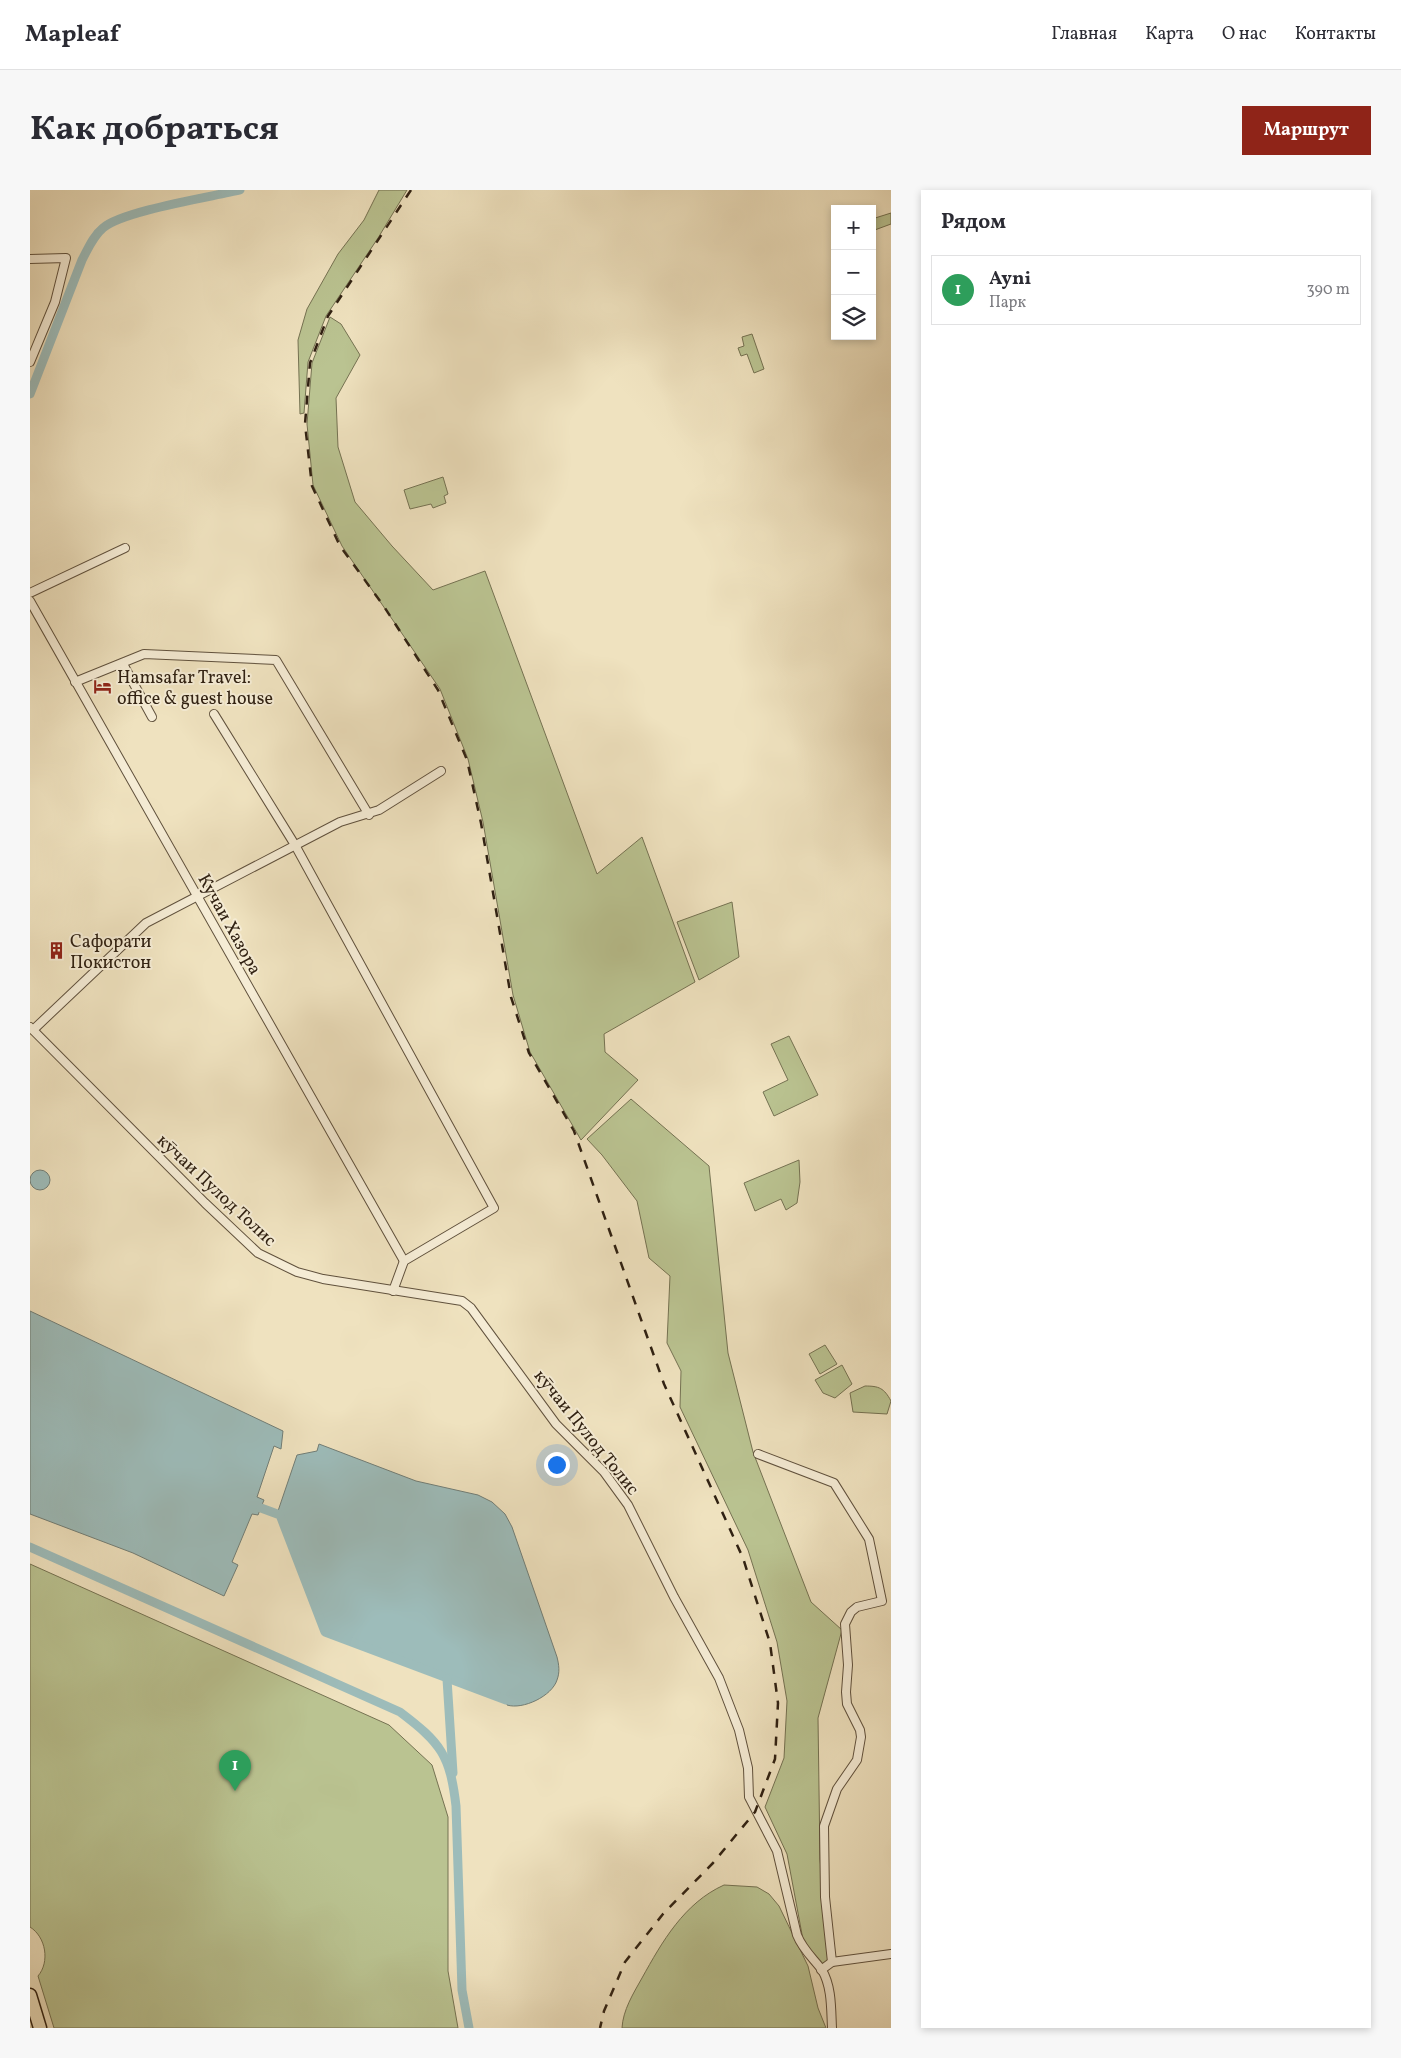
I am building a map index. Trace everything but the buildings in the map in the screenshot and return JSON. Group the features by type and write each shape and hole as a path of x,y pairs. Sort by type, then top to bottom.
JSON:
{"highway":[{"path":"30,1995 40,2028"}],"street":[{"path":"30,259 66,258 55,302 30,362"},
{"path":"30,594 124,548"},
{"name":"Кучаи Хазора","path":"30,601 404,1261"},
{"path":"75,682 144,654 276,660 369,815"},
{"path":"123,664 152,717"},
{"path":"214,714 295,845 494,1208 404,1261 393,1291"},
{"path":"32,1029 146,923 340,822 369,815 441,770"},
{"name":"кӯчаи Пулод Толис","path":"32,1029 205,1203 258,1252 298,1272 323,1279 462,1301 471,1308 556,1424 604,1472 632,1512 674,1597 719,1678 739,1730 748,1768 749,1797 777,1851 802,1948 821,1970 828,1982 832,2028"},
{"path":"758,1454 834,1483 869,1539 882,1601 857,1607 851,1612 845,1624 847,1698 852,1716 860,1730 860,1737 858,1760 837,1789 824,1826 825,1898 832,1962"},
{"path":"821,1970 832,1962 891,1954"}],"green space":[{"path":"379,190 407,190 378,238 326,316 308,362 304,413 300,414 298,340 307,309 338,254 364,220"},
{"path":"891,213 891,224 876,230 876,218"},
{"path":"330,317 341,324 360,355 336,398 338,447 355,502 433,590 485,571 597,874 642,837 695,982 604,1034 605,1052 638,1080 581,1140 530,1052 513,995 483,822 468,759 440,689 342,546 313,485 307,424 312,363"},
{"path":"752,334 764,369 754,373 747,354 741,356 738,348 744,346 742,337"},
{"path":"443,477 448,494 444,496 446,503 433,508 431,504 410,509 404,490"},
{"path":"732,902 739,957 699,980 677,922"},
{"path":"789,1036 818,1095 774,1116 763,1092 788,1080 771,1044"},
{"path":"631,1099 709,1166 728,1353 753,1452 811,1602 842,1630 818,1718 820,1859 830,1960 822,1965 804,1945 787,1854 765,1807 784,1758 787,1701 777,1642 748,1550 680,1407 681,1371 667,1343 670,1276 649,1258 637,1201 602,1155 587,1139"},
{"path":"799,1160 800,1182 797,1203 786,1210 781,1199 755,1211 744,1183"},
{"path":"825,1345 837,1364 820,1374 809,1354"},
{"path":"842,1365 852,1384 835,1398 823,1393 815,1380"},
{"path":"865,1386 878,1387 886,1393 891,1401 887,1414 853,1412 850,1393"},
{"path":"30,1564 389,1725 432,1765 448,1817 448,1971 458,2028 54,2028 38,1976 44,1964 45,1950 40,1937 30,1927"},
{"path":"724,1885 757,1887 769,1894 779,1906 808,1966 818,2008 826,2028 622,2028 626,2008 666,1938 697,1902"}],"water":[{"path":"40,1170 47,1173 50,1180 47,1187 40,1190 33,1187 30,1180 33,1173"},
{"path":"30,1311 283,1431 281,1449 274,1446 257,1497 264,1500 258,1515 252,1514 232,1562 238,1565 224,1596 133,1553 30,1514"},
{"path":"319,1444 416,1481 478,1495 492,1502 505,1514 512,1527 557,1657 558,1677 554,1686 549,1691 529,1704 507,1705 507,1699 326,1630 282,1513 278,1511 297,1455 317,1451"}],"waterway":[{"path":"30,394 82,260 99,231 113,222 147,210 240,190"},
{"path":"261,1508 280,1515 325,1632 506,1700 518,1699"},
{"path":"30,1547 400,1712 434,1742 446,1762 454,1789 462,1990 469,2028"},
{"path":"447,1679 453,1773"}],"railway":[{"path":"411,190 328,316 310,363 305,424 312,486 340,546 383,605 438,690 467,760 481,823 511,997 529,1053 574,1131 664,1384 743,1558 770,1643 778,1703 775,1759 755,1812 713,1863 663,1914 625,1962 604,2011 600,2028"}],"place":[{"name":"Hamsafar Travel: office & guest house","path":"103,687"},
{"name":"Сафорати Покистон","path":"56,951"},
{"name":"Ayni","path":"235,1791"}]}
